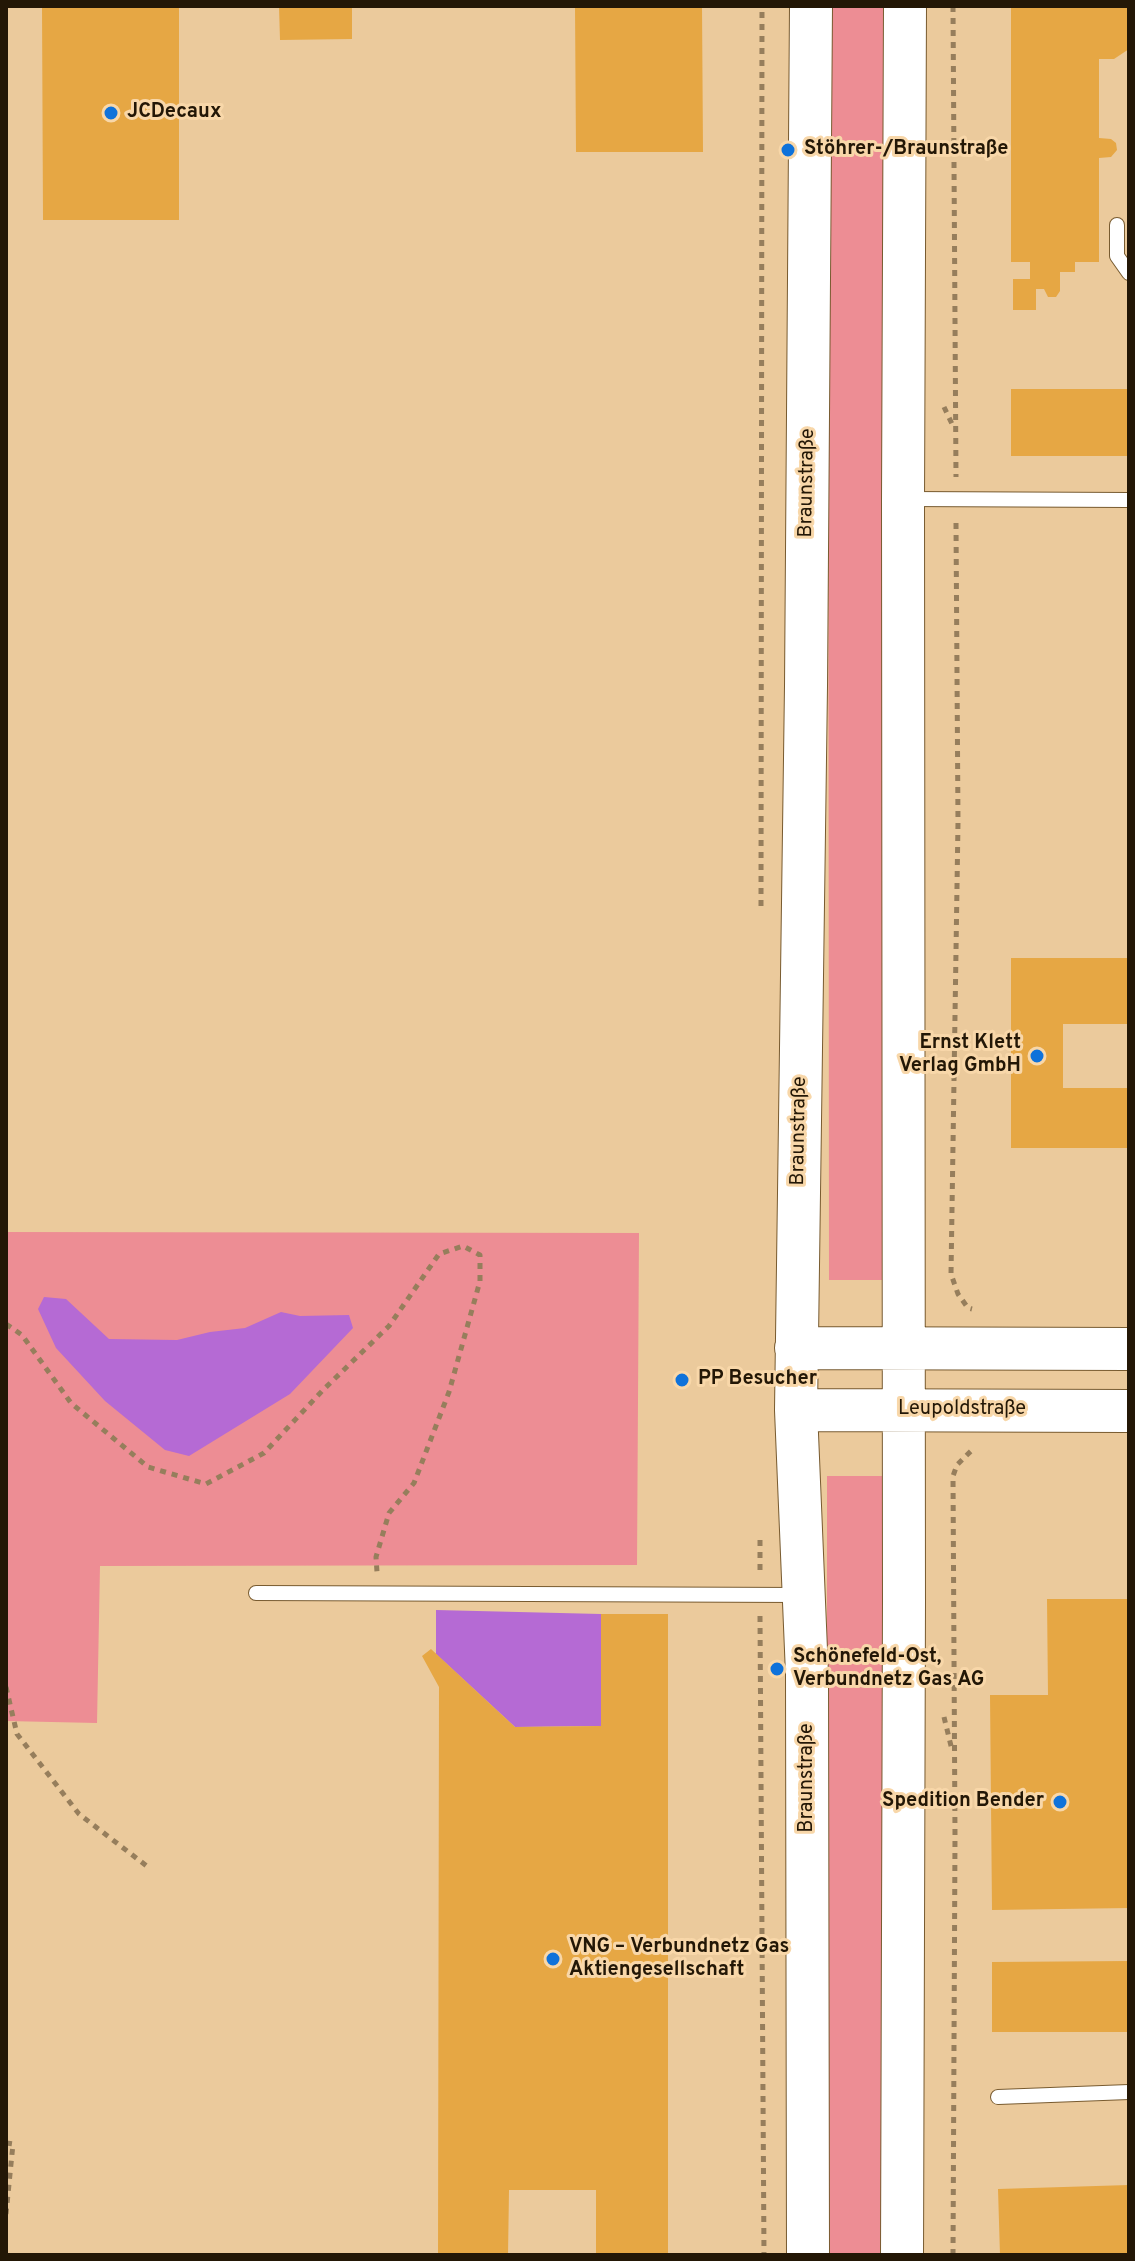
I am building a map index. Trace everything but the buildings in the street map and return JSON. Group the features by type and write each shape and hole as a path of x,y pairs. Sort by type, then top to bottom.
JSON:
{"main road":[{"name":"Braunstraße","path":"808,2255 808,1705 796,1348 811,6"},
{"path":"902,2255 905,6"},
{"path":"796,1348 1129,1349"},
{"name":"Leupoldstraße","path":"796,1410 1129,1411"}],"lane":[{"path":"1117,225 1117,256 1129,273"},
{"path":"903,499 1129,500"},
{"path":"256,1593 804,1595"},
{"path":"998,2097 1129,2092"}],"path":[{"path":"761,917 762,6"},
{"path":"953,6 958,822 951,1274 958,1294"},
{"path":"6,1324 22,1335 71,1403 148,1467 206,1484 264,1453 389,1326 439,1254 463,1246 480,1255 480,1281 449,1392 414,1483 389,1513 376,1557 380,1593"},
{"path":"953,2255 953,1476 957,1465 975,1447"},
{"path":"760,1537 764,2255"},
{"path":"6,1687 17,1734 79,1814 148,1867"},
{"path":"6,2143 13,2144 6,2214"}],"shaded area":[{"path":"828,6 887,6 888,1280 829,1280"},
{"path":"6,1232 639,1233 637,1565 100,1566 97,1723 6,1721"},
{"path":"44,1297 66,1299 109,1339 177,1340 245,1328 281,1312 300,1316 349,1315 353,1328 290,1394 189,1456 165,1450 105,1401 56,1348 38,1309"},
{"path":"827,1476 885,1476 884,2255 827,2255"},
{"path":"436,1610 601,1614 601,1726 515,1727 436,1654"}],"place":[{"name":"JCDecaux","path":"111,113"},
{"name":"Stöhrer-/Braunstraße","path":"788,150"},
{"name":"Ernst Klett Verlag GmbH","path":"1037,1056"},
{"name":"PP Besucher","path":"682,1380"},
{"name":"Schönefeld-Ost, Verbundnetz Gas AG","path":"777,1669"},
{"name":"Spedition Bender","path":"1060,1802"},
{"name":"VNG – Verbundnetz Gas Aktiengesellschaft","path":"553,1959"}]}
